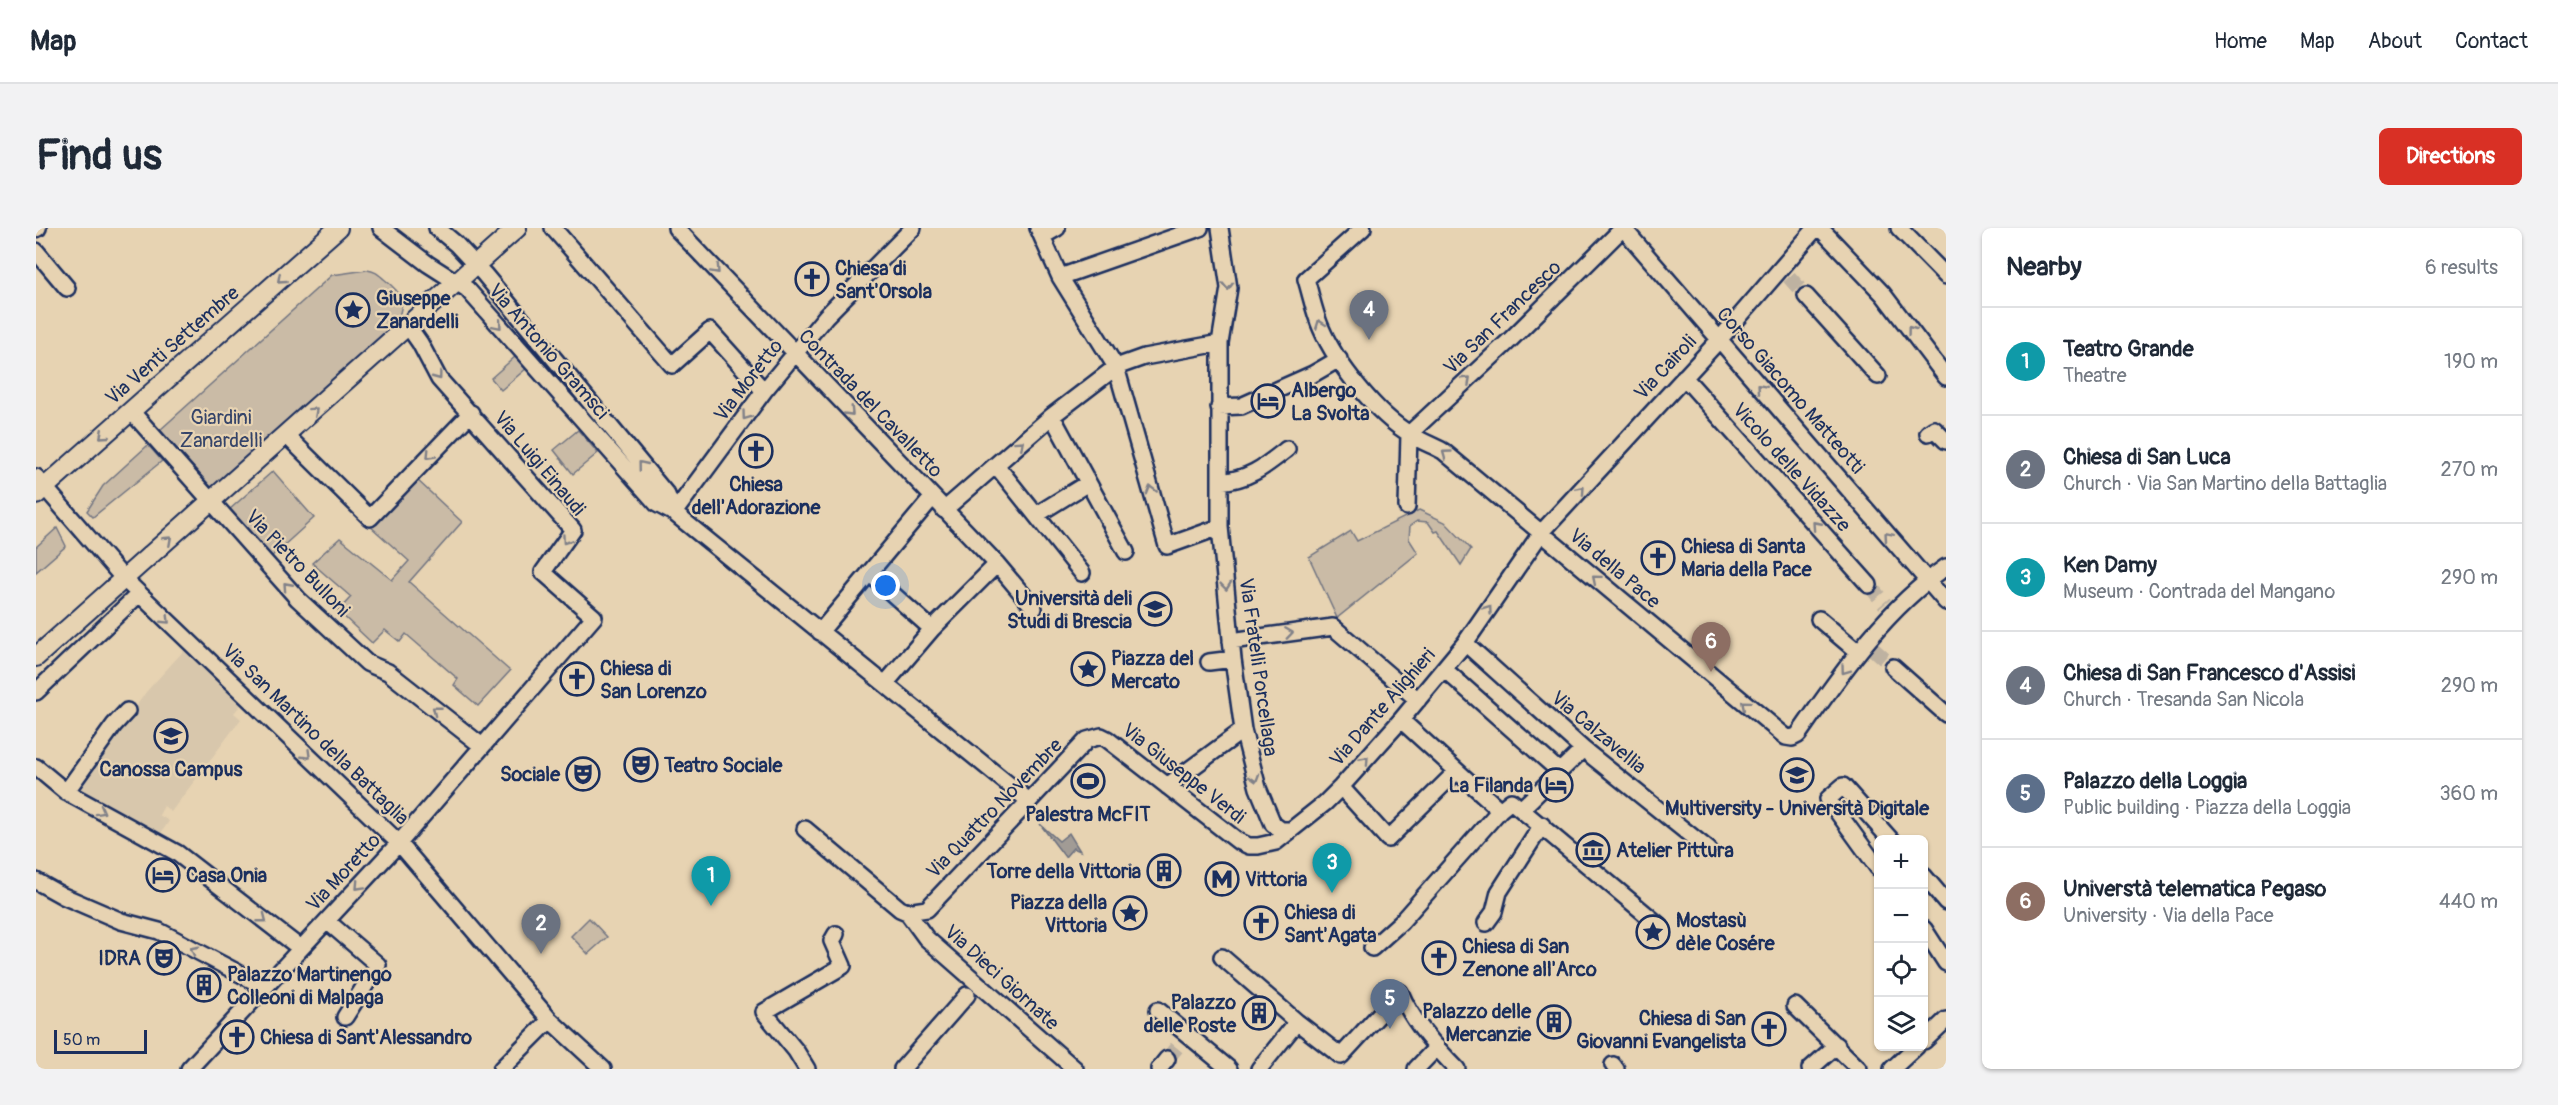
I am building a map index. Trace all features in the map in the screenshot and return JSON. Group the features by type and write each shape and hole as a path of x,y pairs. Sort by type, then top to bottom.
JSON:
{"main road":[{"name":"Via Venti Settembre","path":"39,486 131,411 338,228"},
{"path":"36,657 517,228"}],"street":[{"name":"Via Antonio Gramsci","path":"381,228 428,264 458,282 657,504 675,513 1029,801"},
{"name":"Via Antonio Gramsci","path":"437,228 476,265 667,495 675,513"},
{"path":"553,228 672,365 710,331 764,391"},
{"name":"Contrada del Cavalletto","path":"676,228 997,564 1034,608"},
{"name":"Via Moretto","path":"675,513 764,391 826,316 913,228"},
{"path":"1060,277 1200,228"},
{"name":"Via Fratelli Porcellaga","path":"1220,228 1229,288 1220,343 1220,528 1231,641 1243,730 1258,788 1270,820"},
{"name":"Via della Pace","path":"1364,228 1306,279 1319,323 1339,359 1384,415 1409,434 1443,451 1786,736 1792,738 1798,735 1866,648"},
{"name":"Corso Giacomo Matteotti","path":"1623,228 1946,602"},
{"name":"Via San Francesco","path":"1409,434 1510,340 1623,228"},
{"path":"1818,228 1883,294 1946,377"},
{"name":"Via Cairoli","path":"1541,533 1684,377 1785,273 1818,228"},
{"path":"1899,228 1946,276"},
{"path":"1046,231 1060,277 1116,367 1167,546 1220,528"},
{"path":"36,251 67,288"},
{"path":"1806,296 1878,375"},
{"name":"Via Luigi Einaudi","path":"408,326 439,379 573,530 543,572 594,617"},
{"path":"944,510 1052,416 1116,367 1144,357 1220,343"},
{"path":"1219,407 1241,406 1313,374 1339,359"},
{"name":"Vicolo delle Vidazze","path":"1684,377 1869,585"},
{"name":"Via Pietro Bulloni","path":"131,411 298,599 367,663 388,672 482,746"},
{"path":"286,435 370,518 471,413"},
{"path":"1052,416 1126,552"},
{"path":"1928,433 1934,429 1946,441"},
{"path":"1407,507 1409,434"},
{"path":"1220,482 1241,479 1250,475 1287,449"},
{"path":"996,465 1082,573"},
{"path":"1036,515 1088,483"},
{"name":"Via San Martino della Battaglia","path":"39,486 139,594 399,843 550,1020 603,1069"},
{"path":"820,632 932,498"},
{"name":"Via Dante Alighieri","path":"1249,846 1276,842 1341,787 1465,643 1541,533"},
{"path":"885,684 932,629 997,564"},
{"path":"1819,620 1866,648 1889,608 1946,567"},
{"path":"869,573 932,629"},
{"path":"36,692 139,594"},
{"name":"Via Moretto","path":"189,1069 399,843 594,617"},
{"path":"1231,641 1333,627 1418,700"},
{"name":"Via Calzavellia","path":"1465,643 1583,749 1709,849"},
{"path":"1209,662 1233,658"},
{"path":"1893,667 1946,714"},
{"path":"1444,669 1559,771"},
{"path":"66,792 114,725 127,711"},
{"path":"1401,720 1500,810"},
{"path":"1167,786 1243,730"},
{"name":"Via Giuseppe Verdi","path":"1093,738 1101,736 1107,739 1238,842 1249,846"},
{"name":"Via Quattro Novembre","path":"927,909 1088,740 1093,738"},
{"path":"1521,809 1583,749"},
{"path":"36,767 66,792 177,853 300,948"},
{"path":"1341,787 1388,838 1457,771"},
{"path":"1874,862 1828,799 1843,786 1887,835"},
{"path":"1372,948 1401,922 1500,810 1511,801 1660,926"},
{"path":"1249,846 1266,833 1270,820 1281,830 1291,830"},
{"path":"1486,923 1494,912 1499,892 1542,825"},
{"name":"Via Dieci Giornate","path":"805,829 895,905 907,912 926,938 1075,1069"},
{"path":"36,881 63,896 121,921 159,932 265,987"},
{"path":"1928,882 1946,902"},
{"name":"Via Dieci Giornate","path":"907,912 927,909"},
{"path":"327,921 378,965 345,1017"},
{"path":"807,1069 796,1051 764,1012 843,966 832,941 836,934"},
{"path":"1928,936 1946,963"},
{"path":"1222,957 1297,1022 1341,1056 1400,992 1406,1008 1457,1069"},
{"path":"902,1069 968,995"},
{"path":"1796,1006 1859,1069"},
{"path":"1158,1010 1185,1037 1229,1069"},
{"path":"501,1069 550,1020"},
{"path":"1928,1036 1946,1020"},
{"path":"1259,1069 1297,1022"},
{"path":"1810,1069 1837,1045"},
{"path":"1416,1069 1437,1047"},
{"path":"1892,1069 1912,1051"}],"shaded area":[{"name":"Canossa Campus","path":"188,646 244,701 234,713 241,719 171,812 164,806 159,815 169,821 159,836 79,788 146,692"},
{"path":"1040,824 1059,841 1069,833 1080,851 1073,848 1065,857"}],"green space":[{"name":"Giardini Zanardelli","path":"367,270 378,274 399,294 402,303 396,324 213,489 160,430 332,275"},
{"path":"516,356 527,368 501,390 491,378"},
{"path":"578,430 598,453 573,474 554,450"},
{"path":"148,445 162,461 93,517 87,511 103,486"},
{"path":"273,471 314,518 271,557 229,510"},
{"path":"415,478 462,522 409,582 510,671 478,706 454,685 458,679 406,634 400,642 385,630 372,643 338,611 351,597 312,563 340,538 392,580 409,561 369,525"},
{"path":"1419,510 1445,522 1471,549 1461,565 1438,531 1435,532 1428,522 1417,521 1410,526 1409,539 1418,553 1337,618 1309,557 1351,531 1357,541"},
{"path":"57,528 66,546 36,572 36,547"},
{"path":"589,918 607,937 588,954 571,936"}],"tunnel":[{"path":"1789,277 1806,296"},
{"path":"1869,585 1885,604"},
{"path":"1873,649 1893,667"},
{"path":"1167,1059 1183,1040"}],"place":[{"name":"Chiesa di Sant'Orsola","path":"812,279"},
{"name":"Giuseppe Zanardelli","path":"353,310"},
{"name":"Chiesa di San Francesco d'Assisi","path":"1369,340"},
{"name":"Albergo La Svolta","path":"1268,401"},
{"name":"Chiesa dell'Adorazione","path":"756,451"},
{"name":"Chiesa di Santa Maria della Pace","path":"1658,558"},
{"name":"Università deli Studi di Brescia","path":"1155,609"},
{"name":"Piazza del Mercato","path":"1088,669"},
{"name":"Universtà telematica Pegaso","path":"1711,672"},
{"name":"Chiesa di San Lorenzo","path":"577,679"},
{"name":"Canossa Campus","path":"171,736"},
{"name":"Teatro Sociale","path":"641,765"},
{"name":"Sociale","path":"583,774"},
{"name":"Multiversity - Università Digitale","path":"1797,775"},
{"name":"Palestra McFIT","path":"1088,781"},
{"name":"La Filanda","path":"1556,785"},
{"name":"Atelier Pittura","path":"1593,850"},
{"name":"Torre della Vittoria","path":"1164,871"},
{"name":"Casa Onia","path":"163,875"},
{"name":"Vittoria","path":"1222,879"},
{"name":"Ken Damy","path":"1332,893"},
{"name":"Teatro Grande","path":"711,906"},
{"name":"Piazza della Vittoria","path":"1130,913"},
{"name":"Chiesa di Sant'Agata","path":"1261,923"},
{"name":"Mostasù dèle Cosére","path":"1653,932"},
{"name":"Chiesa di San Luca","path":"541,954"},
{"name":"IDRA","path":"164,958"},
{"name":"Chiesa di San Zenone all'Arco","path":"1439,958"},
{"name":"Palazzo Martinengo Colleoni di Malpaga","path":"204,985"},
{"name":"Palazzo delle Poste","path":"1259,1013"},
{"name":"Palazzo delle Mercanzie","path":"1554,1022"},
{"name":"Palazzo della Loggia","path":"1390,1029"},
{"name":"Chiesa di San Giovanni Evangelista","path":"1769,1029"},
{"name":"Chiesa di Sant'Alessandro","path":"237,1037"}]}
